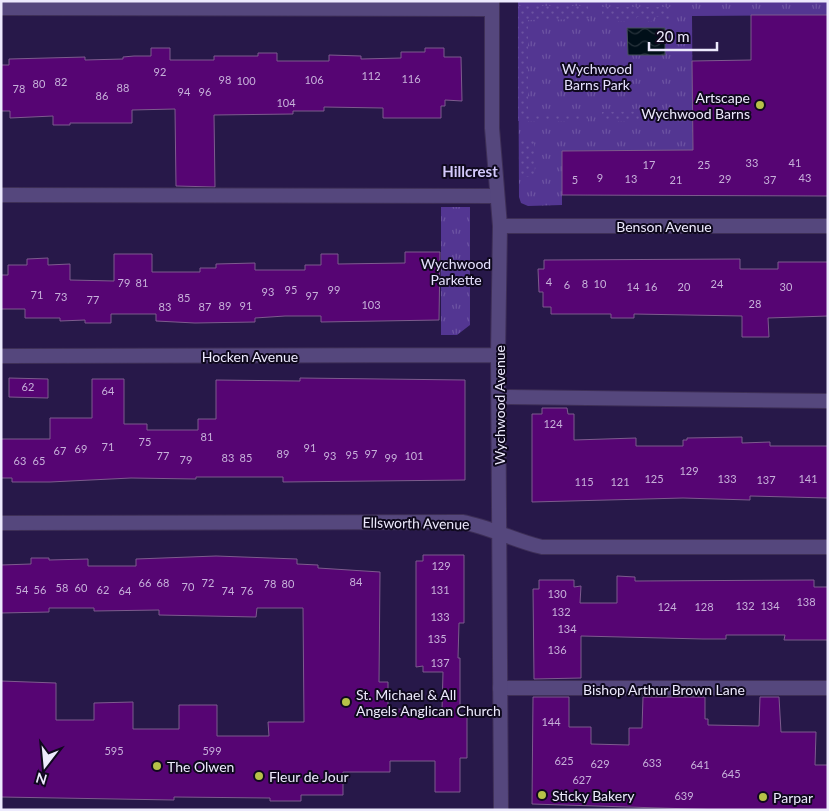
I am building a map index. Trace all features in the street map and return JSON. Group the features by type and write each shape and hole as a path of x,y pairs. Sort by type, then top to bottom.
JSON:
{"street":[{"path":"1,8 492,5"},
{"name":"Wychwood Avenue","path":"492,5 492,128 500,226 498,355 501,810"},
{"path":"1,195 497,196"},
{"name":"Benson Avenue","path":"500,226 828,226"},
{"name":"Hocken Avenue","path":"1,356 498,355"},
{"path":"499,397 828,401"},
{"name":"Ellsworth Avenue","path":"1,523 462,522 499,531 526,544 542,547 828,547"},
{"name":"Bishop Arthur Brown Lane","path":"500,688 828,688"}],"green space":[{"name":"Wychwood Barns Park","path":"518,1 828,1 828,15 692,16 693,150 562,151 562,205 528,206 521,203 519,197"},
{"path":"518,6 588,6 589,19 528,20 528,114 588,115 588,121 518,121"},
{"path":"602,7 671,7 671,20 660,21 659,17 653,17 652,21 645,21 644,17 637,17 637,21 602,21"},
{"path":"671,111 671,121 601,121 602,112"},
{"path":"519,139 534,139 535,177 519,177"},
{"name":"Wychwood Parkette","path":"441,207 470,207 470,325 457,335 441,335"}],"water":[{"path":"627,28 665,28 665,55 628,55"}],"building":[{"name":"Artscape Wychwood Barns","path":"751,15 828,15 828,196 562,195 562,151 693,150 692,61 751,60"},
{"path":"151,48 170,48 170,60 214,60 214,56 258,56 258,53 277,53 277,61 329,61 329,55 361,56 361,59 401,58 401,52 425,52 425,48 444,48 444,57 461,57 462,101 445,100 445,106 441,106 441,118 383,118 383,108 324,107 324,111 293,111 293,114 214,115 215,187 176,186 175,109 132,110 132,123 70,123 70,125 53,125 53,116 10,118 10,111 1,111 1,65 9,65 9,59 85,57 85,60 123,59 123,57 151,56"},
{"path":"405,252 440,252 439,320 321,322 321,316 285,316 255,318 255,322 195,323 156,321 156,314 111,314 111,323 85,323 85,320 60,321 60,318 25,318 25,309 1,309 1,275 8,275 8,265 27,265 27,259 48,258 48,265 70,264 70,280 114,281 114,254 152,254 152,272 200,272 200,268 216,268 216,264 255,263 255,270 305,270 305,265 321,265 321,254 338,254 338,264 405,263"},
{"path":"740,259 740,269 778,269 778,262 828,262 828,316 768,318 769,337 742,337 742,316 634,314 634,318 611,318 611,314 551,314 551,307 543,307 543,292 539,292 538,269 544,269 544,260"},
{"path":"9,378 48,379 48,398 9,397"},
{"path":"300,378 465,380 465,480 283,482 283,477 196,477 196,479 131,478 12,482 12,478 1,478 1,439 50,439 50,418 92,418 92,379 124,379 124,424 147,424 147,430 198,430 198,419 216,419 216,380 300,381"},
{"path":"542,408 567,408 568,414 574,414 574,440 636,438 636,446 683,446 683,440 687,440 687,438 742,437 742,443 770,442 770,446 828,446 828,498 750,496 750,500 683,498 532,502 532,414 542,414"},
{"path":"423,555 464,555 464,623 459,623 458,658 460,658 460,714 467,714 467,758 460,758 460,792 435,792 435,761 390,761 390,772 343,772 343,795 301,795 301,801 270,801 270,798 174,797 174,800 1,797 1,681 56,683 56,720 94,720 94,703 133,702 133,729 179,729 179,705 217,705 217,736 269,736 268,722 304,722 303,608 257,608 256,617 159,615 159,610 94,611 94,608 49,608 49,612 1,613 1,565 31,564 31,558 49,558 49,560 88,559 88,566 136,566 136,559 216,556 297,559 297,564 318,565 318,568 380,572 379,682 388,682 388,709 442,710 443,672 423,672 423,666 416,667 416,561 423,561"},
{"path":"617,576 635,577 635,581 814,580 814,587 828,587 828,640 784,640 785,635 726,635 726,639 581,636 581,678 534,679 533,589 539,589 539,580 574,580 574,587 581,586 580,603 617,603"},
{"path":"533,697 569,697 569,727 591,727 591,744 629,745 629,728 642,728 643,697 705,697 705,719 708,719 708,725 759,726 760,697 779,697 781,732 816,732 815,765 828,765 828,810 724,810 532,804"}],"place":[{"name":"Artscape Wychwood Barns","path":"760,105"},
{"name":"St. Michael & All Angels Anglican Church","path":"346,702"},
{"name":"The Olwen","path":"157,766"},
{"name":"Fleur de Jour","path":"259,776"},
{"name":"Sticky Bakery","path":"542,795"},
{"name":"Parpar","path":"763,797"}],"district":[{"name":"Hillcrest","path":"470,171"}]}
